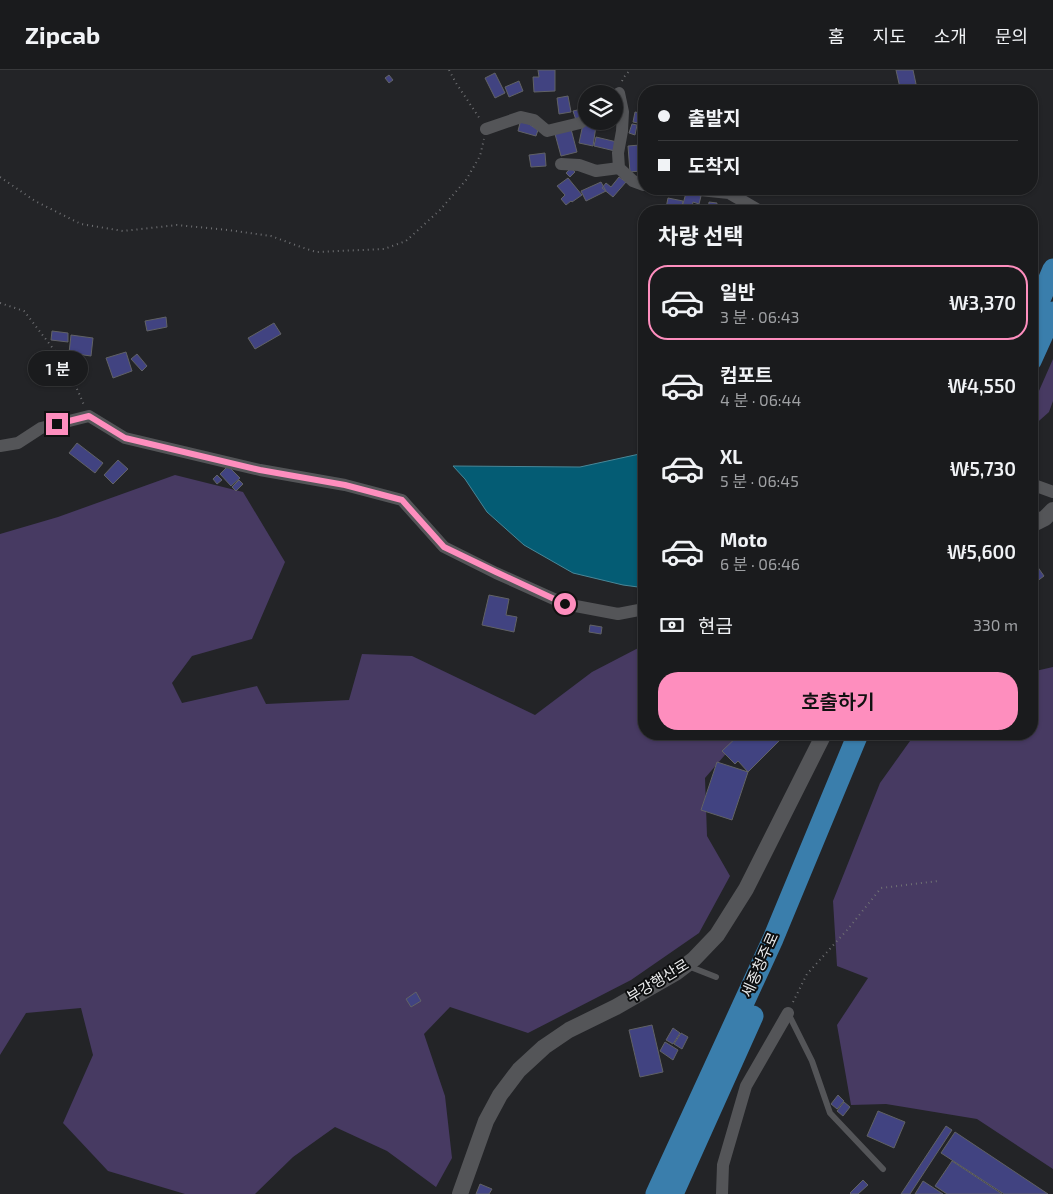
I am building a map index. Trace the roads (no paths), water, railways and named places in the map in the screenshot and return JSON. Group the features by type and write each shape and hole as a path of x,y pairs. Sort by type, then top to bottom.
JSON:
{"highway":[{"path":"1038,304 1053,269"},
{"path":"1038,345 1053,312"},
{"name":"세종청주로","path":"656,1194 773,939 856,740"},
{"name":"세종청주로","path":"673,1194 738,1050 871,740"}],"street":[{"path":"486,129 521,117 534,120 548,131 578,124"},
{"path":"622,130 618,153 619,168 633,181 638,183"},
{"path":"561,164 579,164 596,171 619,168"},
{"path":"732,195 750,205"},
{"path":"0,446 18,443 41,428 89,416 125,438 260,470 345,485 402,500 444,547 504,576 565,604 618,614 638,610"},
{"path":"1038,487 1053,492"},
{"path":"1038,522 1053,510"},
{"name":"부강행산로","path":"460,1194 486,1121 500,1095 519,1070 544,1046 568,1030 616,1007 678,972 717,935 746,889 821,740"},
{"path":"722,1194 723,1165 746,1086 788,1013"}],"lane":[{"path":"687,965 716,977"},
{"path":"788,1013 812,1061 830,1112 883,1169"}],"water":[{"path":"638,454 638,587 573,573 524,545 487,512 465,479 453,466 580,467"}]}
